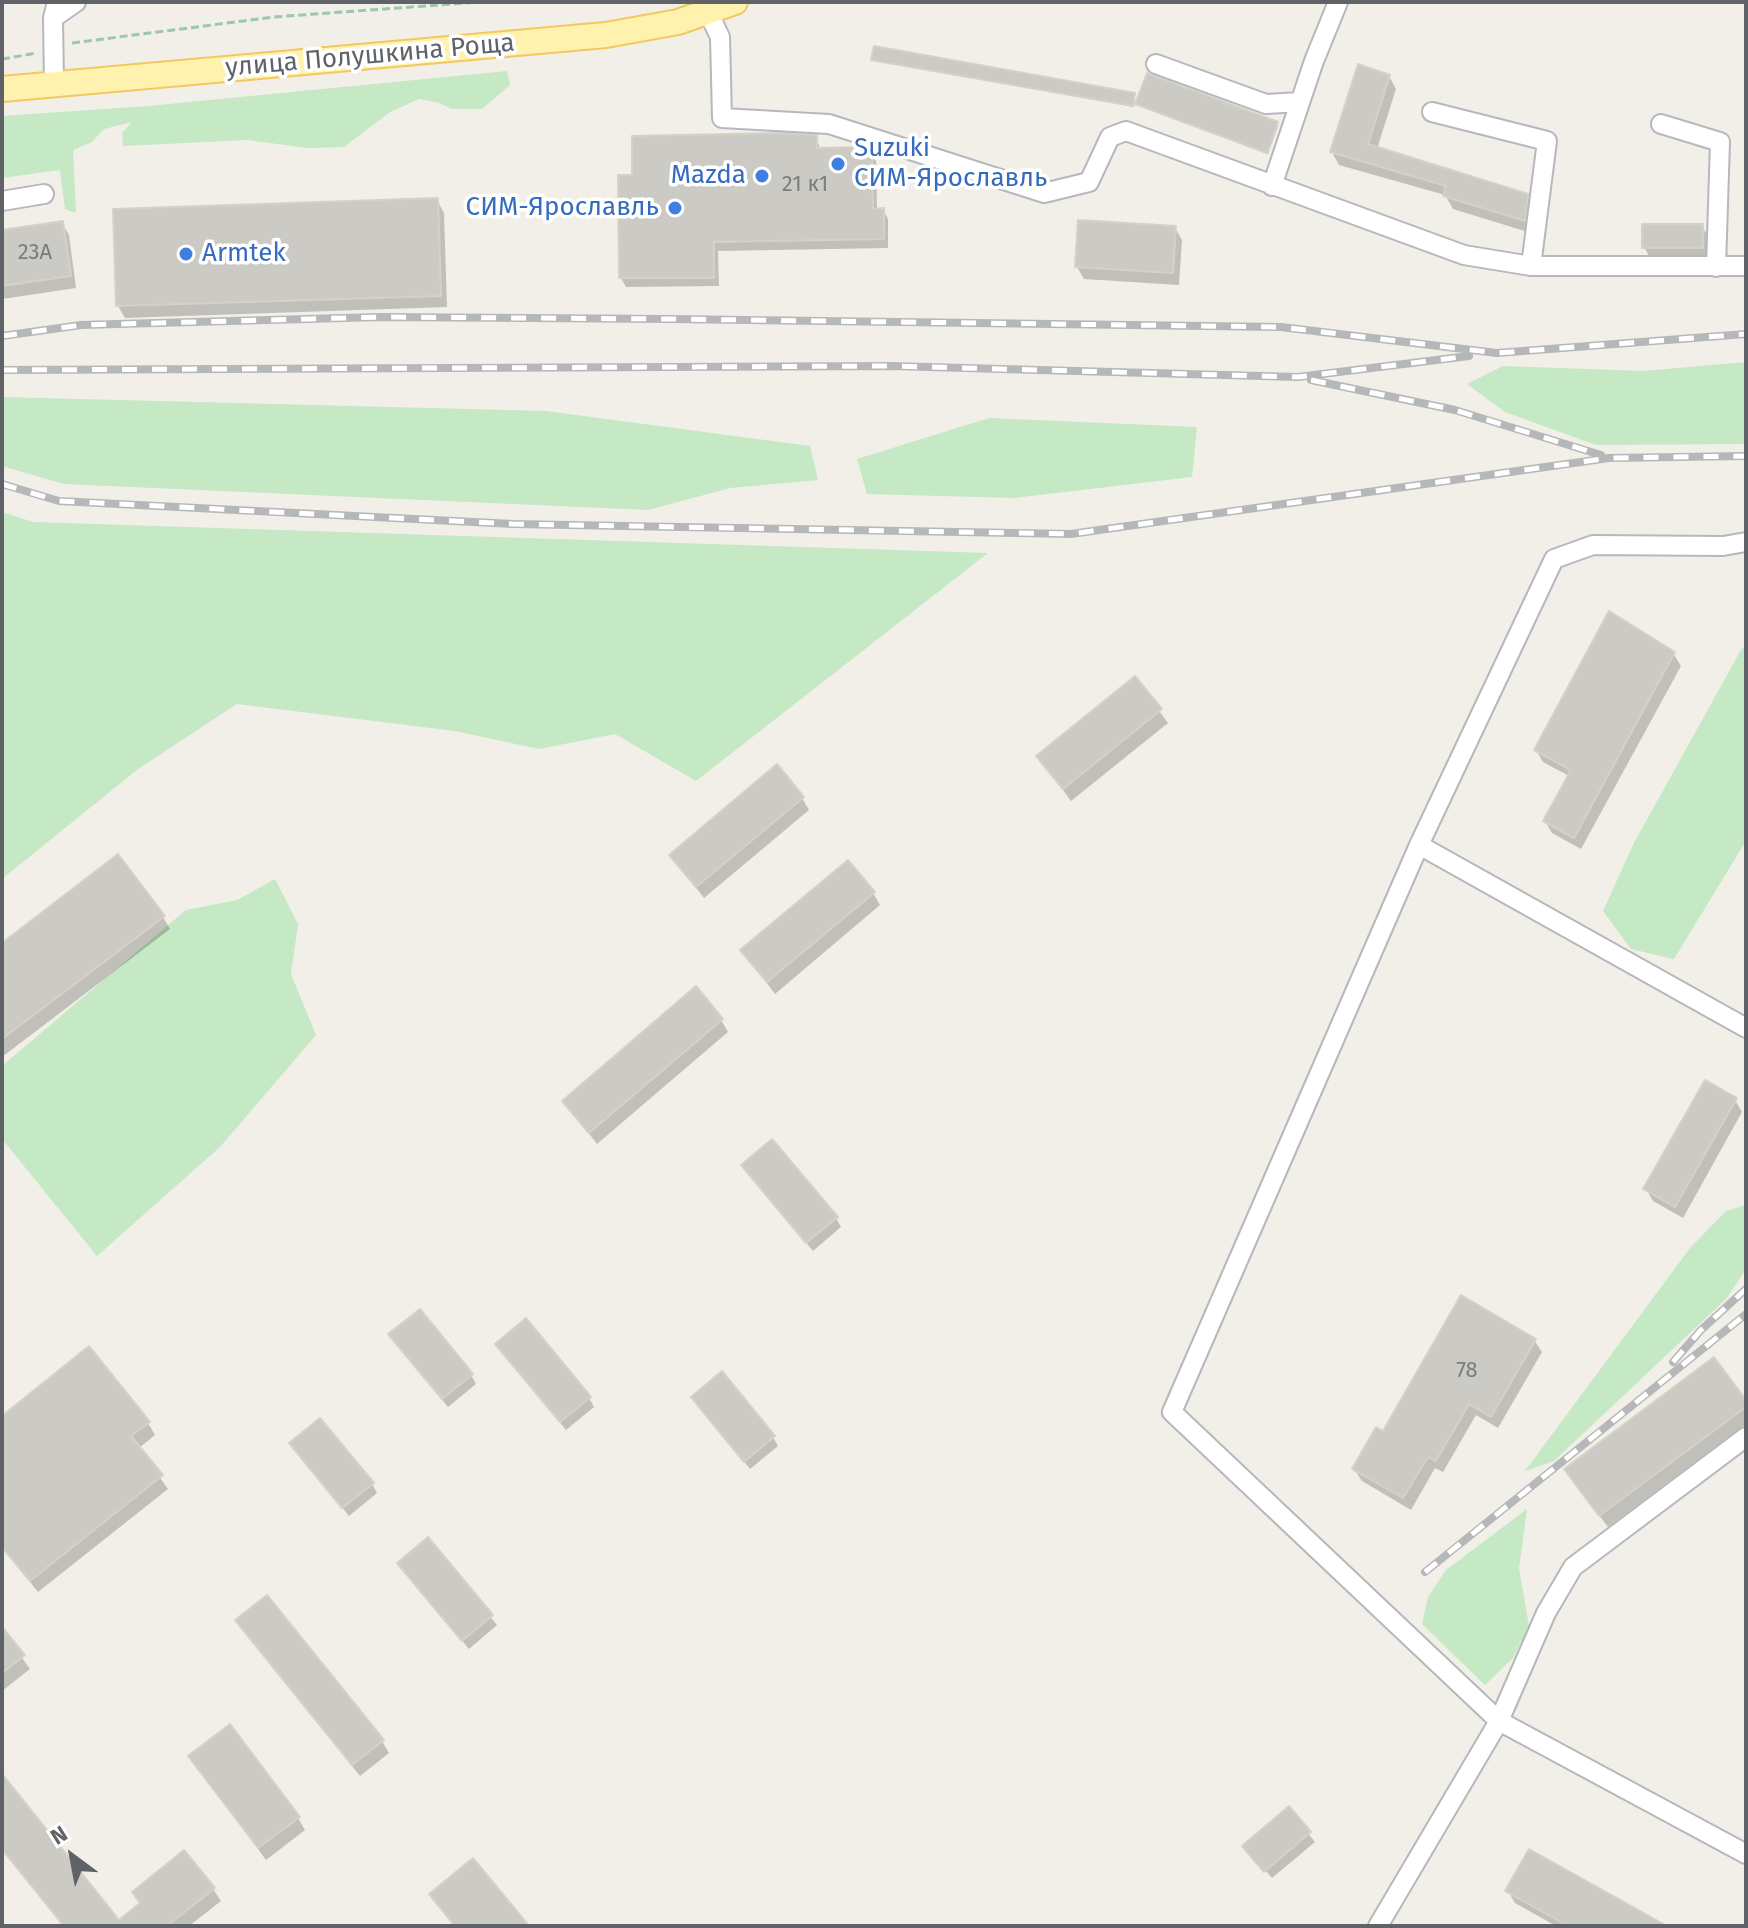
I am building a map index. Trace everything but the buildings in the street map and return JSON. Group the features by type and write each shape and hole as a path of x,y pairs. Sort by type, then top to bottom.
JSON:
{"main road":[{"name":"улица Полушкина Роща","path":"2,89 606,35 709,14 735,2"}],"street":[{"path":"54,85 55,10 76,2"},
{"path":"1272,186 1338,2"},
{"path":"709,14 720,37 722,118 829,124 1044,193 1089,182 1110,137 1126,131 1464,255 1531,266 1746,266"},
{"path":"1156,64 1266,104 1300,102"},
{"path":"1432,112 1547,141 1531,266"},
{"path":"1661,124 1720,142 1716,267"},
{"path":"2,201 44,194"},
{"path":"1746,542 1723,546 1593,545 1554,559 1419,845 1172,1412 1499,1721 1746,1854"},
{"path":"1419,845 1746,1028"},
{"path":"1378,1926 1499,1721 1546,1613 1573,1567 1746,1437"}],"path":[{"path":"2,59 24,57 90,39 274,17 480,2"}],"green space":[{"path":"507,71 510,85 482,109 451,109 440,103 419,99 390,112 344,147 308,148 247,140 123,146 122,133 132,122 104,129 92,142 73,150 76,213 65,209 60,170 2,178 2,116 148,106"},
{"path":"1746,362 1746,444 1596,445 1505,412 1467,384 1503,366 1644,371"},
{"path":"2,397 546,411 810,446 818,480 730,488 648,510 64,484 2,466"},
{"path":"989,418 1197,427 1192,477 1014,498 867,494 857,459"},
{"path":"2,512 33,522 988,553 696,781 615,734 539,749 455,731 237,704 138,769 2,879"},
{"path":"1742,648 1746,650 1746,841 1674,959 1631,949 1603,911 1634,843"},
{"path":"275,879 298,924 291,974 316,1035 220,1147 97,1256 2,1139 2,1066 186,910 237,900"},
{"path":"1746,1205 1746,1269 1726,1299 1554,1461 1525,1471 1690,1248 1726,1211"},
{"path":"1527,1509 1519,1568 1529,1626 1513,1658 1485,1685 1422,1624 1428,1597 1446,1570"}],"railway":[{"path":"2,336 81,325 381,317 670,319 1281,327 1497,353 1746,334"},
{"path":"2,370 891,366 1298,377 1469,356"},
{"path":"1311,380 1455,410 1601,455"},
{"path":"2,484 59,501 513,524 1071,534 1609,458 1746,456"},
{"path":"1673,1362 1701,1330 1746,1289"},
{"path":"1425,1572 1746,1314"}],"place":[{"name":"Suzuki СИМ-Ярославль","path":"838,164"},
{"name":"Mazda","path":"762,176"},
{"name":"СИМ-Ярославль","path":"675,208"},
{"name":"Armtek","path":"186,254"}]}
